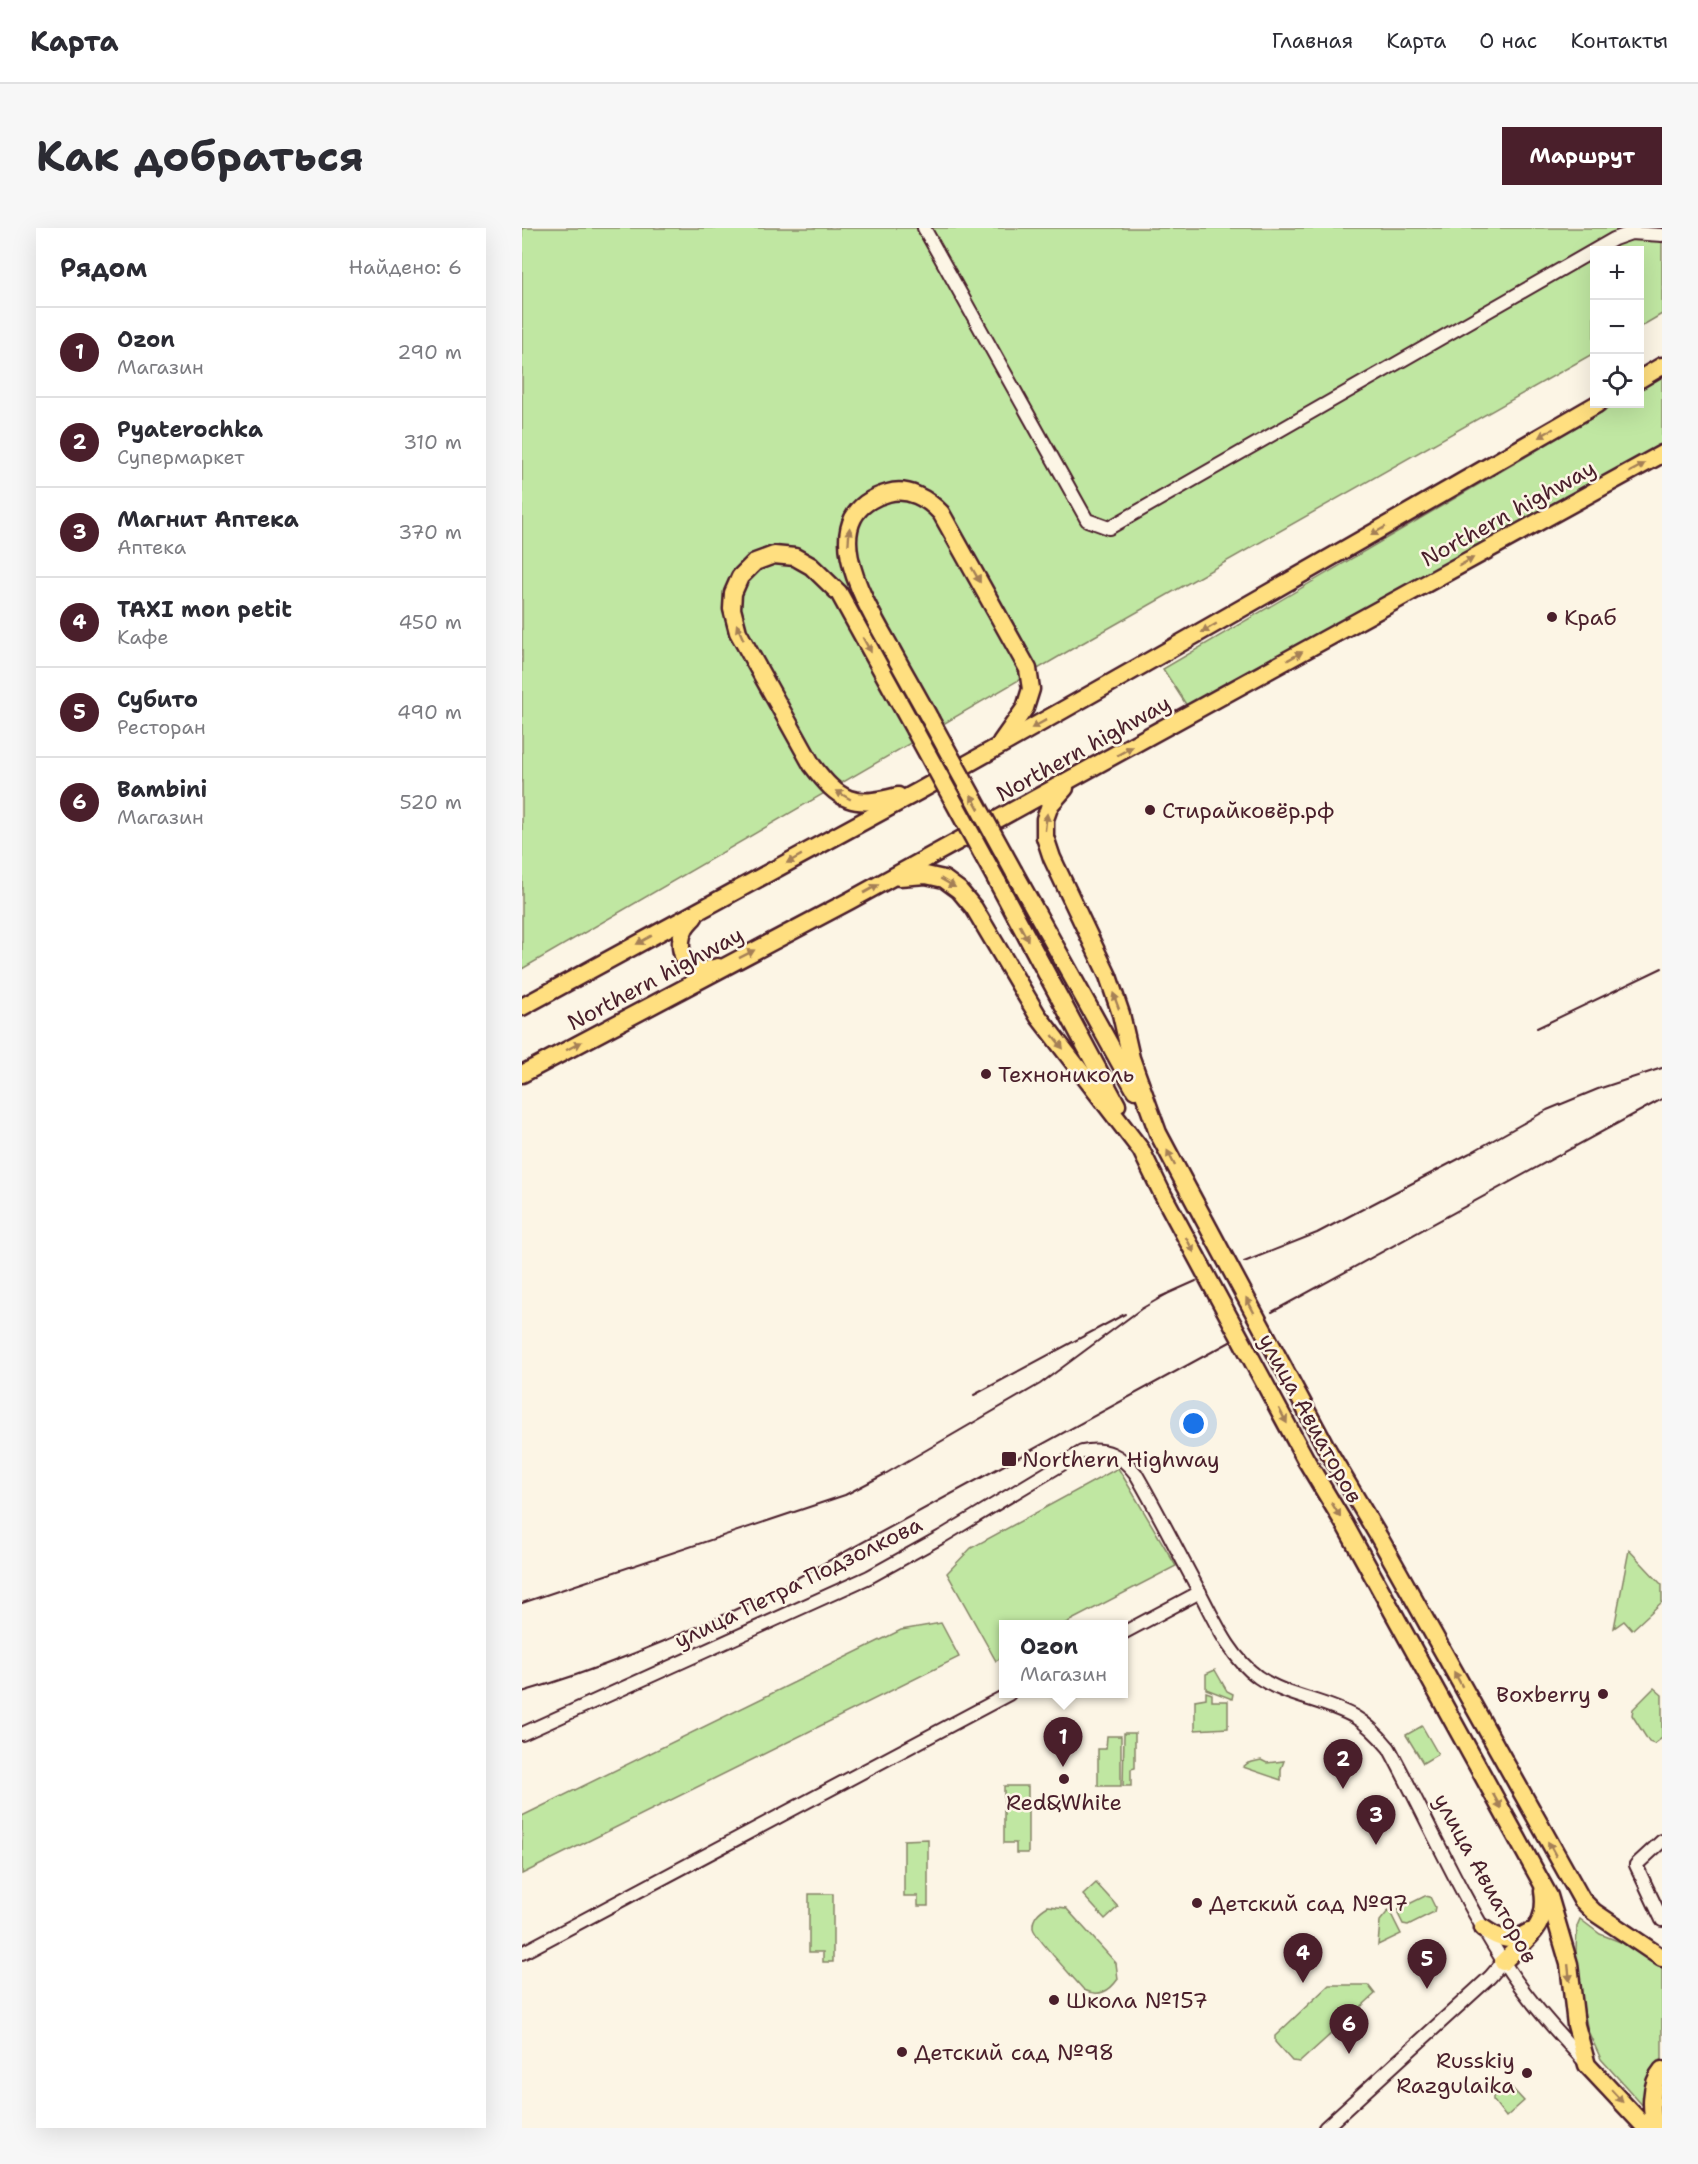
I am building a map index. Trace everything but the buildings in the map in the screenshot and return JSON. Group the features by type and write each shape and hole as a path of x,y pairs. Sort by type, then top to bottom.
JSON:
{"main road":[{"path":"1644,377 1662,366"},
{"name":"Northern highway","path":"522,1007 919,791 1359,542 1590,408"},
{"name":"Northern highway","path":"522,1074 892,878 1662,454"},
{"path":"997,747 1025,708 1031,689 1028,669 940,513 931,502 914,494 894,492 875,497 857,510 848,530 849,554 860,593 1158,1133"},
{"path":"919,791 871,802 855,801 839,795 812,765 738,632 732,609 733,592 740,577 755,562 774,555 795,557 811,566 839,593 1141,1150"},
{"name":"улица Авиаторов","path":"1073,779 1050,805 1045,819 1045,837 1052,858 1108,976 1121,1014 1131,1058 1158,1133 1327,1449 1582,1900 1594,1911 1662,1958"},
{"name":"улица Авиаторов","path":"892,878 926,875 944,879 959,890 974,908 1038,1016 1141,1150 1306,1460 1345,1525 1541,1881 1556,1916 1569,1964 1575,2016 1587,2065 1646,2128"},
{"path":"696,914 685,928 680,940 681,952 686,961 693,968 704,970 726,965"},
{"path":"1503,1962 1532,1936 1541,1920 1544,1906 1541,1881"},
{"path":"1483,1928 1496,1937 1512,1940 1537,1926"},
{"path":"1656,2128 1652,2099 1657,2077 1662,2070"}],"street":[{"path":"924,228 1087,520 1109,528 1614,239 1631,232 1662,235"},
{"name":"улица Петра Подзолкова","path":"522,1734 869,1577 941,1537 1082,1452 1095,1449 1116,1455 1136,1474 1231,1649 1241,1661 1258,1676 1279,1688 1356,1717 1377,1734"},
{"path":"1128,1630 1200,1592"},
{"path":"522,1953 1001,1698"},
{"name":"улица Авиаторов","path":"1377,1734 1394,1758 1503,1962 1554,2028 1587,2065"},
{"path":"1662,1841 1636,1865 1662,1920"},
{"path":"1325,2128 1477,1990 1503,1962"}],"green space":[{"path":"522,228 1662,228 1662,314 1644,325 1644,246 1590,246 1590,355 1072,649 522,969"},
{"path":"1662,376 1662,446 1187,706 1163,669 1609,408 1644,408 1644,387"},
{"path":"1118,1468 1176,1566 1072,1620 999,1620 999,1659 996,1661 947,1573 971,1548"},
{"path":"1629,1550 1662,1585 1662,1602 1632,1630 1624,1621 1614,1628"},
{"path":"941,1623 959,1657 522,1874 522,1816 901,1630"},
{"path":"1215,1670 1227,1691 1233,1694 1232,1699 1206,1689 1206,1674"},
{"path":"1654,1688 1662,1695 1662,1738 1654,1744 1649,1742 1632,1715 1633,1709"},
{"path":"1206,1692 1212,1694 1212,1701 1228,1701 1228,1728 1195,1730 1195,1700 1206,1698"},
{"path":"1422,1726 1438,1754 1423,1763 1406,1735"},
{"path":"1124,1733 1135,1733 1135,1768 1131,1769 1131,1786 1123,1786"},
{"path":"1107,1736 1121,1736 1121,1786 1098,1786 1098,1749 1106,1749"},
{"path":"1261,1760 1267,1763 1284,1761 1281,1780 1243,1767 1248,1763"},
{"path":"1004,1786 1028,1786 1028,1853 1016,1853 1016,1843 1004,1843"},
{"path":"928,1839 928,1906 918,1906 918,1896 904,1896 904,1840"},
{"path":"1096,1883 1118,1907 1105,1919 1083,1895"},
{"path":"809,1894 833,1894 833,1962 823,1962 823,1952 809,1952"},
{"path":"1425,1896 1430,1897 1435,1907 1434,1912 1408,1925 1403,1924 1398,1914 1399,1909"},
{"path":"1048,1906 1066,1908 1116,1963 1118,1979 1107,1990 1094,1993 1084,1990 1035,1933 1033,1924 1035,1918"},
{"path":"1389,1910 1401,1934 1378,1945 1380,1921"},
{"path":"1580,1919 1600,1934 1623,1943 1662,1968 1662,2127 1601,2059 1588,2031 1578,1981 1576,1951 1577,1926"},
{"path":"1329,1985 1368,1985 1375,1994 1300,2062 1292,2061 1275,2042 1275,2036"},
{"path":"1505,2086 1510,2086 1524,2101 1506,2117 1493,2100 1493,2097"}],"railway":[{"path":"1537,1028 1662,968"},
{"path":"1244,1262 1317,1233 1547,1110 1598,1089 1662,1068"},
{"path":"1272,1312 1662,1099"},
{"path":"1160,1297 1196,1281"},
{"path":"522,1603 845,1495 1040,1384 1141,1309 1167,1294"},
{"path":"974,1395 1125,1314"},
{"path":"522,1692 645,1649 764,1596 1230,1342"}],"place":[{"name":"Краб","path":"1552,617"},
{"name":"Стирайковёр.рф","path":"1150,810"},
{"name":"Технониколь","path":"986,1074"},
{"name":"Northern Highway","path":"1009,1459"},
{"name":"Boxberry","path":"1603,1694"},
{"name":"Ozon","path":"1063,1767"},
{"name":"Red&White","path":"1064,1779"},
{"name":"Pyaterochka","path":"1343,1789"},
{"name":"Магнит Аптека","path":"1376,1845"},
{"name":"Детский сад №97","path":"1197,1903"},
{"name":"TAXI mon petit","path":"1303,1983"},
{"name":"Субито","path":"1427,1989"},
{"name":"Школа №157","path":"1054,2000"},
{"name":"Детский сад №98","path":"902,2052"},
{"name":"Bambini","path":"1349,2054"},
{"name":"Russkiy Razgulaika","path":"1527,2073"}]}
